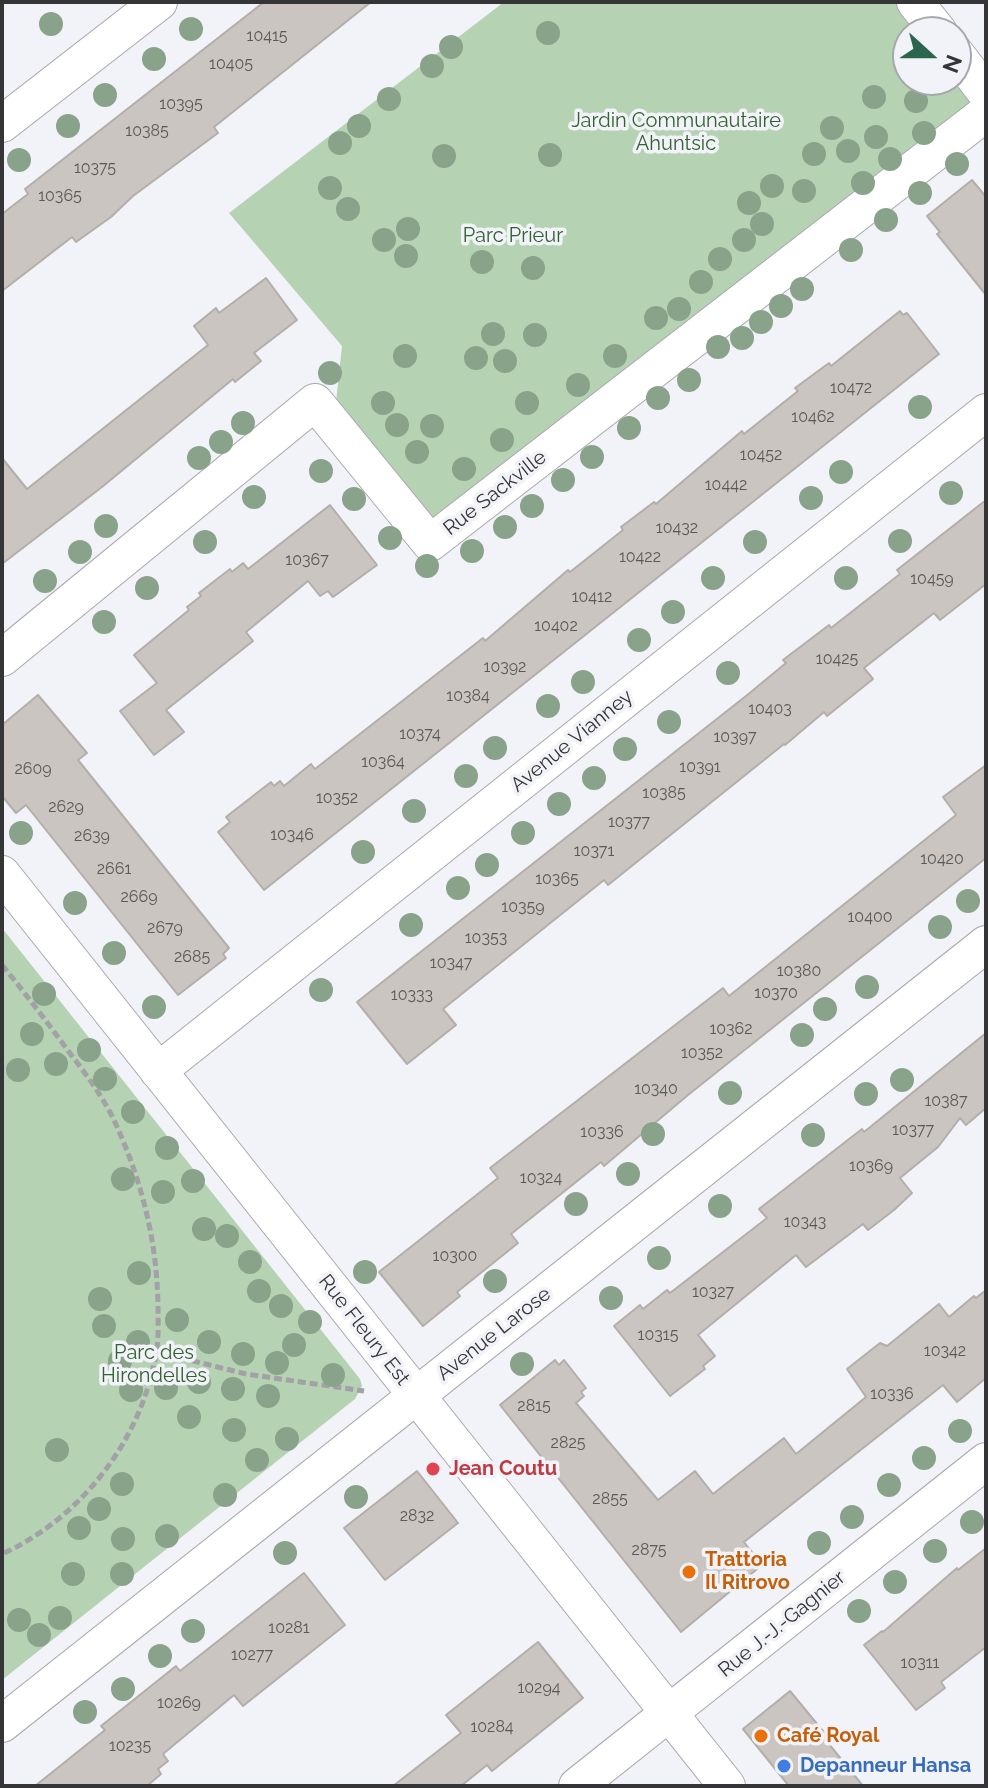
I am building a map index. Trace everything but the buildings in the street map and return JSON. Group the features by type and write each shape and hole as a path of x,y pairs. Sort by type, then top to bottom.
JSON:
{"street":[{"path":"2,124 159,2"},
{"path":"972,75 986,93"},
{"name":"Rue Sackville","path":"2,658 315,402 430,543 986,113"},
{"name":"Avenue Vianney","path":"158,1071 986,412"},
{"name":"Rue Fleury Est","path":"2,874 727,1786"},
{"name":"Avenue Larose","path":"2,1724 986,944"},
{"name":"Rue J.-J.-Gagnier","path":"577,1786 986,1461"}],"path":[{"path":"2,965 98,1091 124,1142 146,1203 158,1277 157,1352 138,1412 117,1453 98,1480 57,1521 2,1554"},
{"path":"157,1352 246,1374 364,1391"}],"green space":[{"name":"Parc Prieur","path":"504,2 913,2 924,16 892,16 892,96 972,96 972,87 986,93 430,543 336,403 342,346 229,213"},
{"name":"Parc des Hirondelles","path":"2,928 360,1379 362,1386 355,1399 2,1680"}],"place":[{"name":"Jean Coutu","path":"433,1469"},
{"name":"Trattoria Il Ritrovo","path":"689,1572"},
{"name":"Café Royal","path":"761,1736"},
{"name":"Depanneur Hansa","path":"784,1766"}],"park label":[{"name":"Jardin Communautaire Ahuntsic","path":"676,132"}]}
